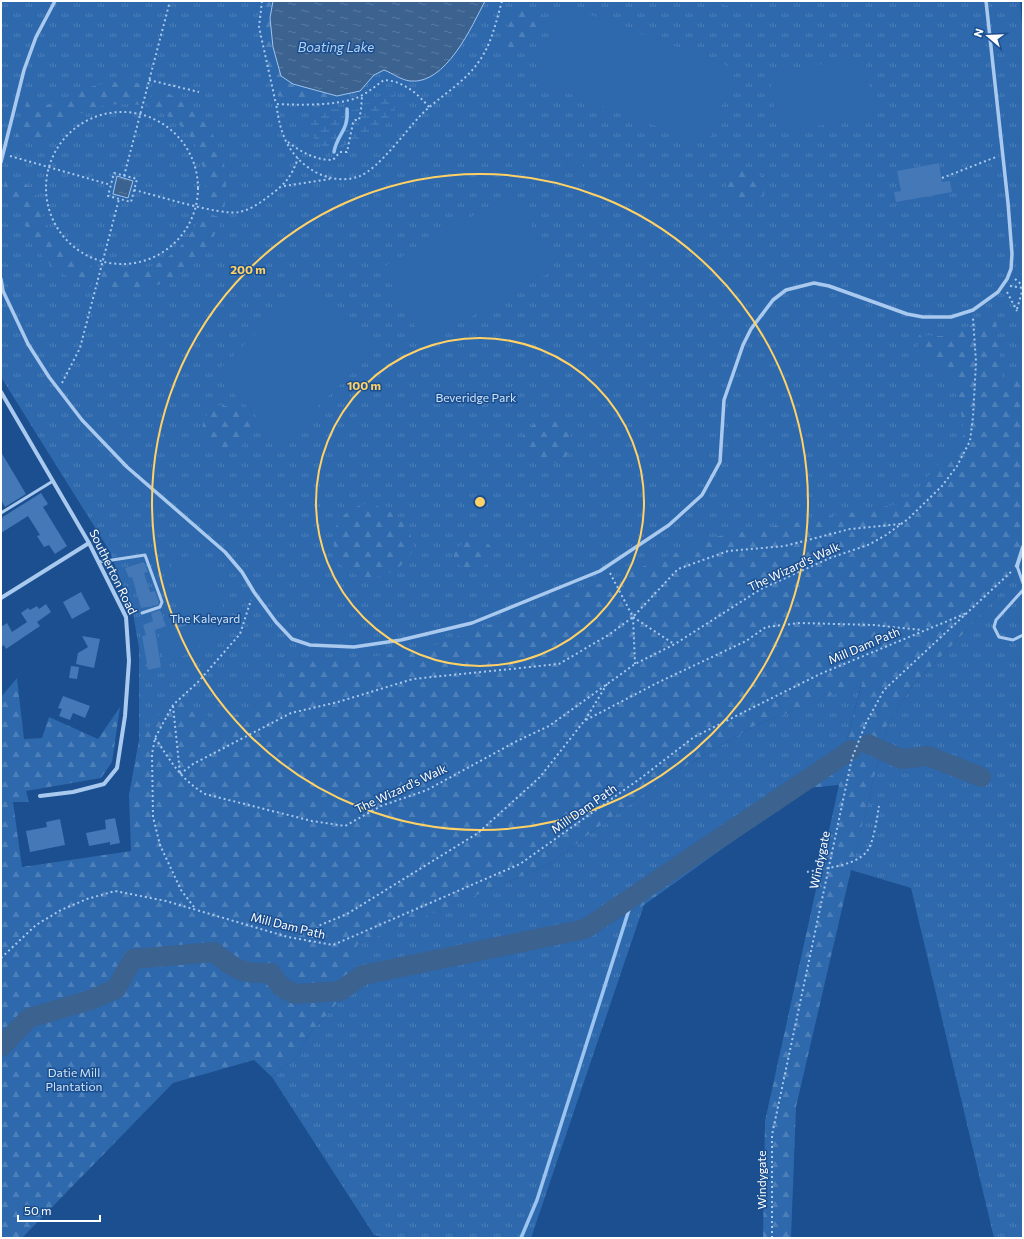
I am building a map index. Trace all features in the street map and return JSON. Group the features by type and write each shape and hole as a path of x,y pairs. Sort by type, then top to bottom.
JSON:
{"street":[{"path":"1,162 24,70 36,38 55,1"},
{"path":"1,279 2,291 28,344 48,377 82,420 127,467 225,552 242,572 254,592 276,622 292,639 310,645 354,647 401,640 472,623 600,571 669,525 702,495 720,462 724,400 743,344 751,329 773,300 786,290 814,283 829,286 907,314 923,317 951,317 973,310 998,292 1009,274 1012,254 1003,154 986,1"},
{"name":"Southerton Road","path":"1,392 89,543 126,616 129,661 125,716 117,768 104,784 73,792 40,796"},
{"path":"1,598 89,543"},
{"path":"1017,566 1023,547"}],"lane":[{"path":"1,513 53,481"},
{"path":"99,562 145,555 162,602 160,607 142,613"},
{"path":"1017,566 1023,583"},
{"path":"1023,590 996,620 994,627 999,637 1013,640 1023,635"}],"path":[{"path":"124,176 170,1"},
{"path":"262,1 259,27 281,129 287,142 298,158 315,173 330,179"},
{"path":"284,186 360,176 370,168 396,145 429,107 458,83 479,61 492,36 502,1"},
{"path":"149,80 198,92"},
{"path":"276,104 326,103 355,99 362,96 384,80 393,80 414,92 429,107"},
{"path":"287,142 309,155 328,160 333,160 340,152 347,152 347,143 353,123 355,120 358,120 361,110 362,96"},
{"path":"119,111 140,113 164,124 183,142 195,166 198,192 192,218 178,240 157,256 132,264 102,261 78,250 59,231 48,207 46,180 50,168 55,152 71,131 94,117 119,111"},
{"path":"2,154 111,185"},
{"path":"942,178 1003,154"},
{"path":"134,190 223,213 239,212 257,205 284,186 292,174 298,158"},
{"path":"114,173 137,179 131,202 108,196 111,185 114,173"},
{"path":"58,390 80,348 119,198"},
{"path":"1009,274 1023,287"},
{"path":"1003,285 1023,287"},
{"path":"1003,285 1017,311 1023,287"},
{"name":"The Wizard's Walk","path":"155,738 180,774 190,785 205,794 312,821 345,826 381,806 427,790 517,741 549,726 635,664 675,644 761,589 830,558 868,545 902,524 942,486 957,466 970,441 976,362 973,310"},
{"name":"The Wizard's Walk","path":"180,774 193,764 291,713 338,702 413,679 559,664 610,634 633,618 678,569 728,551 785,546 850,529 902,524"},
{"name":"Windygate","path":"772,1238 772,1135 852,758 866,723 884,690 1017,566"},
{"path":"607,567 633,618 635,664"},
{"path":"194,908 181,890 160,845 153,817 152,754 155,738 173,705 198,682 240,634 254,592"},
{"name":"Mill Dam Path","path":"1,958 36,925 60,910 87,899 114,891 194,908 234,922 309,942 333,945 520,864 623,791 694,737 820,674 967,613"},
{"path":"633,618 675,644"},
{"path":"584,720 659,682 746,641 766,627 800,623 874,625 924,630"},
{"path":"309,942 318,926 348,914 478,833 540,777 584,720 607,683"},
{"path":"173,705 180,774"},
{"path":"807,872 843,865 859,858 869,849 879,806"}],"green space":[{"name":"Beveridge Park","path":"1,1 1020,1 1023,34 1023,518 210,903 129,796 139,741 139,648 133,613 109,550 1,377"},
{"path":"263,1 273,1 270,18 293,84 337,96 309,99 279,96 264,61 260,39"},
{"path":"712,1 752,1 749,12"},
{"path":"561,4 736,69 707,145 533,80"},
{"path":"542,6 543,12 541,20 532,36 519,49 512,53 506,54 505,43 507,23 512,13 520,9"},
{"path":"865,57 874,117 778,132 769,73"},
{"path":"108,82 146,83 140,105 114,104 87,110 72,119 48,140 36,142 15,139 27,101 44,105 56,103 85,89"},
{"path":"153,86 189,107 213,134 225,169 226,188 224,210 206,204 204,171 195,144 187,133 177,123 164,114 148,106"},
{"path":"388,89 395,92 396,102 394,112 386,121 357,145 340,145 334,152 316,141 311,129 310,121 312,113 328,109 355,110 377,98"},
{"path":"574,155 580,158 583,164 580,170 574,173 568,170 565,164 568,158"},
{"path":"744,169 764,177 767,186 760,198 749,203 737,201 726,192 727,181 734,172"},
{"path":"6,175 24,183 33,190 46,223 63,247 78,260 97,269 90,289 61,273 42,255 28,233 17,202 13,198 3,195"},
{"path":"513,193 556,269 425,343 382,268"},
{"path":"204,212 222,218 213,238 202,254 189,267 174,278 158,285 119,291 98,290 103,270 137,270 164,260 185,240"},
{"path":"309,281 376,349 282,442 215,374"},
{"name":"Datie Mill Plantation","path":"996,316 1002,378 1023,376 1023,565 962,635 911,687 887,726 851,870 796,1107 791,1238 763,1238 765,1121 839,785 807,788 644,905 581,939 372,979 339,1001 311,1032 296,1057 272,1077 254,1060 173,1083 22,1238 1,1238 1,697 17,678 24,739 42,738 49,717 98,739 120,707 112,762 101,778 26,791 29,802 13,802 22,867 131,851 129,796 139,741 175,693 219,724 287,686 281,656 351,661 435,645 625,574 714,537 905,503 964,435 957,384 917,351 919,335 942,336","holes":["862,683 846,743 658,876 581,925 354,972 357,945 548,865 660,781 754,726"]},
{"path":"217,405 237,410 252,424 247,437 241,446 225,453 217,453 211,447 203,435 202,429 206,417"},
{"path":"547,417 563,422 569,431 572,442 570,451 564,458 556,462 547,463 537,460 528,452 522,439 532,425"},
{"path":"369,503 393,513 399,518 408,530 414,547 400,566 381,576 370,577 359,576 348,571 339,563 336,557 333,542 336,526 340,519 346,513 360,505"},
{"path":"476,539 485,542 491,547 492,551 490,559 480,568 468,569 456,562 454,558 455,553 456,550 462,545"},
{"name":"The Kaleyard","path":"204,551 230,629 164,666 159,634 173,617 187,612 170,562"},
{"path":"1023,565 1023,1238 994,1238 911,888 851,870 887,726 911,687 962,635"},
{"path":"862,682 846,743 658,876 581,925 354,973 356,945 548,865 660,781 754,726"},
{"path":"644,905 531,1238 386,1238 374,1235 272,1077 296,1057 311,1032 339,1001 372,979 581,939"}],"water":[{"name":"Boating Lake","path":"273,1 485,1 473,25 456,52 435,74 423,80 410,81 384,70 374,75 360,91 337,96 293,84 281,76 273,47 270,18"},
{"path":"117,176 133,181 128,198 113,194"}],"building":[{"path":"939,163 942,182 950,181 952,192 896,202 894,192 901,191 897,171"},
{"path":"1,452 26,494 5,507 1,500"},
{"path":"41,493 48,504 43,507 67,546 55,554 49,545 44,547 37,536 40,535 28,516 1,533 1,518"},
{"path":"144,562 148,572 144,573 150,592 155,591 159,602 158,605 141,608 132,577 129,578 125,568"},
{"path":"81,592 90,609 72,619 63,602"},
{"path":"46,604 51,612 37,622 40,626 6,649 4,645 1,647 1,627 7,623 12,632 27,622 21,613 28,608 30,610 37,606 39,609"},
{"path":"160,610 166,626 155,630 161,667 148,670 142,636 146,635 143,625 153,621 151,613"},
{"path":"185,617 187,625 175,629 173,620"},
{"path":"82,636 100,639 94,668 76,664 78,653 88,647"},
{"path":"71,666 79,667 77,679 69,678"},
{"path":"63,696 90,706 85,718 73,713 70,720 59,716 62,709 58,708"},
{"path":"115,818 120,843 110,845 110,842 89,846 86,833 106,829 105,820"},
{"path":"60,819 65,845 30,852 26,831 47,827 46,822"}],"waterway":[{"path":"334,152 345,128 347,109"},
{"path":"868,744 901,759 928,756 981,777"},
{"path":"1,1047 29,1018 90,1000 116,989 133,959 214,952 240,970 253,973 271,973 281,987 295,994 340,991 363,975 585,929 851,750"},
{"path":"521,1238 537,1200 633,897"}]}
